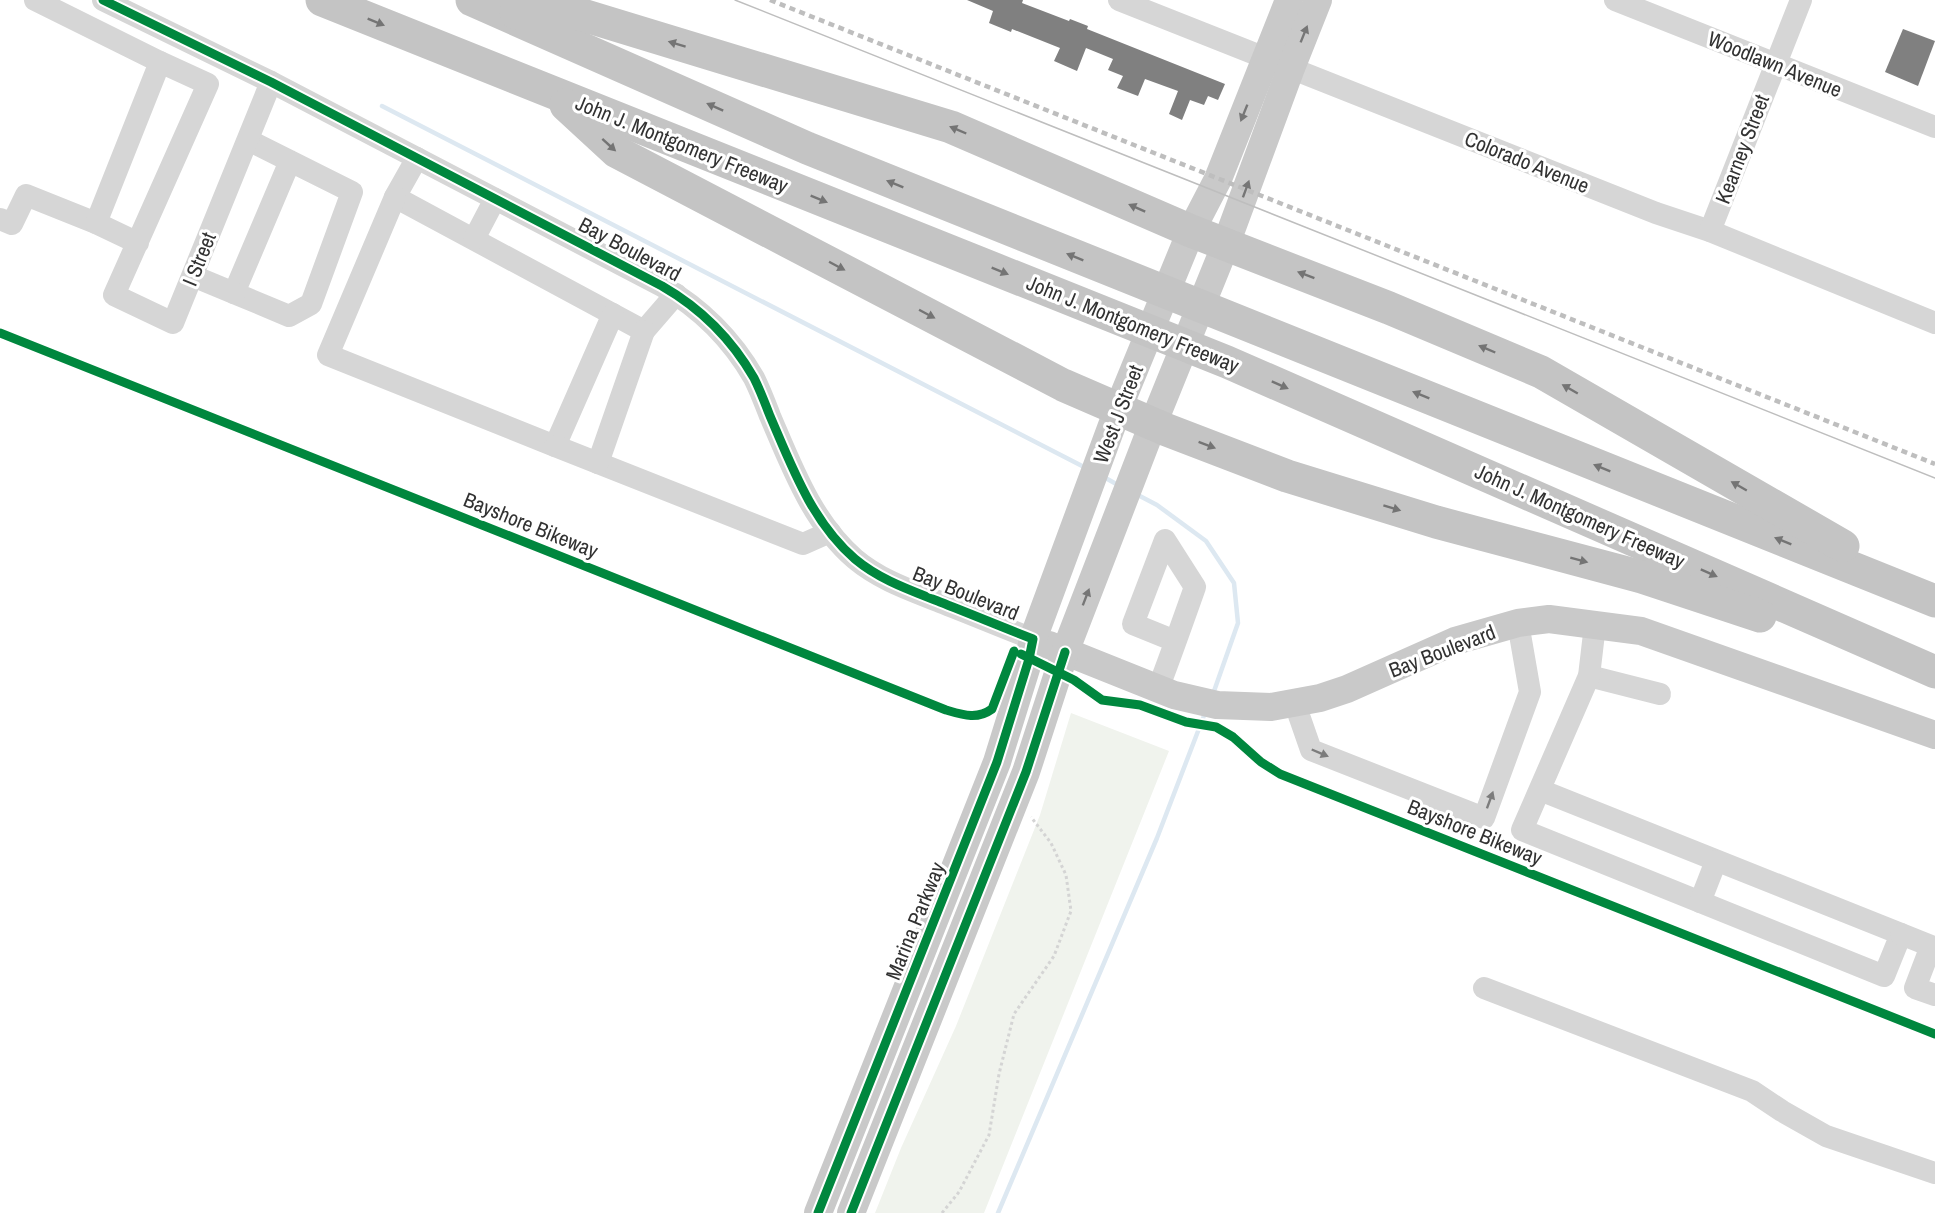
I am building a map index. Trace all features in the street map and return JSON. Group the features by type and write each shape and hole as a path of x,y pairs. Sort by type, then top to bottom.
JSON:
{"highway":[{"name":"John J. Montgomery Freeway","path":"322,0 1227,362 1935,673"},
{"name":"John J. Montgomery Freeway","path":"472,0 807,148 1935,601"},
{"path":"503,13 576,13 951,127 1191,231 1389,308 1541,372 1935,601"},
{"path":"550,92 617,152 1063,386 1153,424 1287,476 1436,522 1642,577 1935,673"}],"main road":[{"path":"1278,64 1289,0"},
{"path":"1278,64 1318,0"},
{"name":"West J Street","path":"1033,639 1118,409 1191,231 1278,64"},
{"name":"West J Street","path":"1065,652 1127,489 1226,244 1278,64"},
{"name":"Bay Boulevard","path":"1033,639 1158,689 1189,698 1217,705 1271,707 1295,704 1347,689 1455,641 1518,623 1549,619 1641,631 1935,735"},
{"name":"Marina Parkway","path":"818,1213 997,762 1033,639"},
{"path":"851,1213 1026,772 1065,652"}],"street":[{"path":"0,219 12,224 26,195 96,223 138,243 208,84 35,0"},
{"name":"Bay Boulevard","path":"103,0 271,82 689,302 711,321 736,349 755,380 813,509 855,559 883,579 1033,639"},
{"name":"Colorado Avenue","path":"1119,0 1656,213 1710,231 1935,322"},
{"name":"Woodlawn Avenue","path":"1615,0 1935,127"},
{"name":"Kearney Street","path":"1710,231 1801,0"},
{"path":"96,223 160,62"},
{"name":"I Street","path":"138,243 114,295 173,323 271,82"},
{"path":"193,276 289,316 311,304 352,192 248,140"},
{"path":"417,158 395,197 328,355 803,544 830,532"},
{"path":"234,293 290,161"},
{"path":"395,197 644,331"},
{"path":"474,239 495,199"},
{"path":"598,463 644,331 676,294"},
{"path":"555,446 613,314"},
{"path":"1295,704 1311,750 1484,818 1530,692 1518,623"},
{"path":"1595,625 1589,676 1522,830 1884,976 1901,934"},
{"path":"1158,689 1175,641"},
{"path":"1589,676 1660,694"},
{"path":"1539,790 1901,934 1933,941 1915,988 1935,995"},
{"path":"1700,902 1716,861"},
{"path":"1484,988 1752,1091 1826,1136 1935,1173"}],"path":[{"path":"942,1213 959,1192 989,1135 999,1074 1014,1014 1054,956 1071,912 1066,875 1051,843 1031,817"}],"shaded area":[{"path":"1071,713 1169,751 984,1213 875,1213 901,1148 956,1026 1040,815"}],"building":[{"path":"967,0 1023,0 1022,3 1088,26 1087,29 1225,84 1218,100 1208,96 1204,105 1190,100 1182,120 1169,114 1178,91 1145,79 1138,96 1117,88 1123,76 1108,70 1113,59 1086,48 1077,71 1054,61 1060,48 1012,29 1011,32 989,23 993,11"},
{"path":"1903,29 1935,41 1918,86 1885,72"}],"waterway":[{"path":"382,106 1086,468"},
{"path":"1102,476 1118,485"},
{"path":"1136,494 1157,505 1206,541 1234,583 1238,623 1213,694"},
{"path":"998,1213 1157,838 1205,713"}],"tram line":[{"path":"735,0 1935,478"}],"railway":[{"path":"770,0 1935,464"}],"cycle path":[{"path":"103,0 271,82 662,286 690,304 736,350 756,383 787,455 815,511 840,544 855,559 896,584 1033,639 997,762 818,1213"},
{"name":"Bayshore Bikeway","path":"0,333 946,710 964,715 975,715 992,709 1014,651"},
{"path":"851,1213 1026,772 1065,652"},
{"name":"Bayshore Bikeway","path":"1021,654 1074,680 1102,700 1140,705 1186,722 1216,727 1233,737 1261,762 1280,774 1935,1034"}]}
